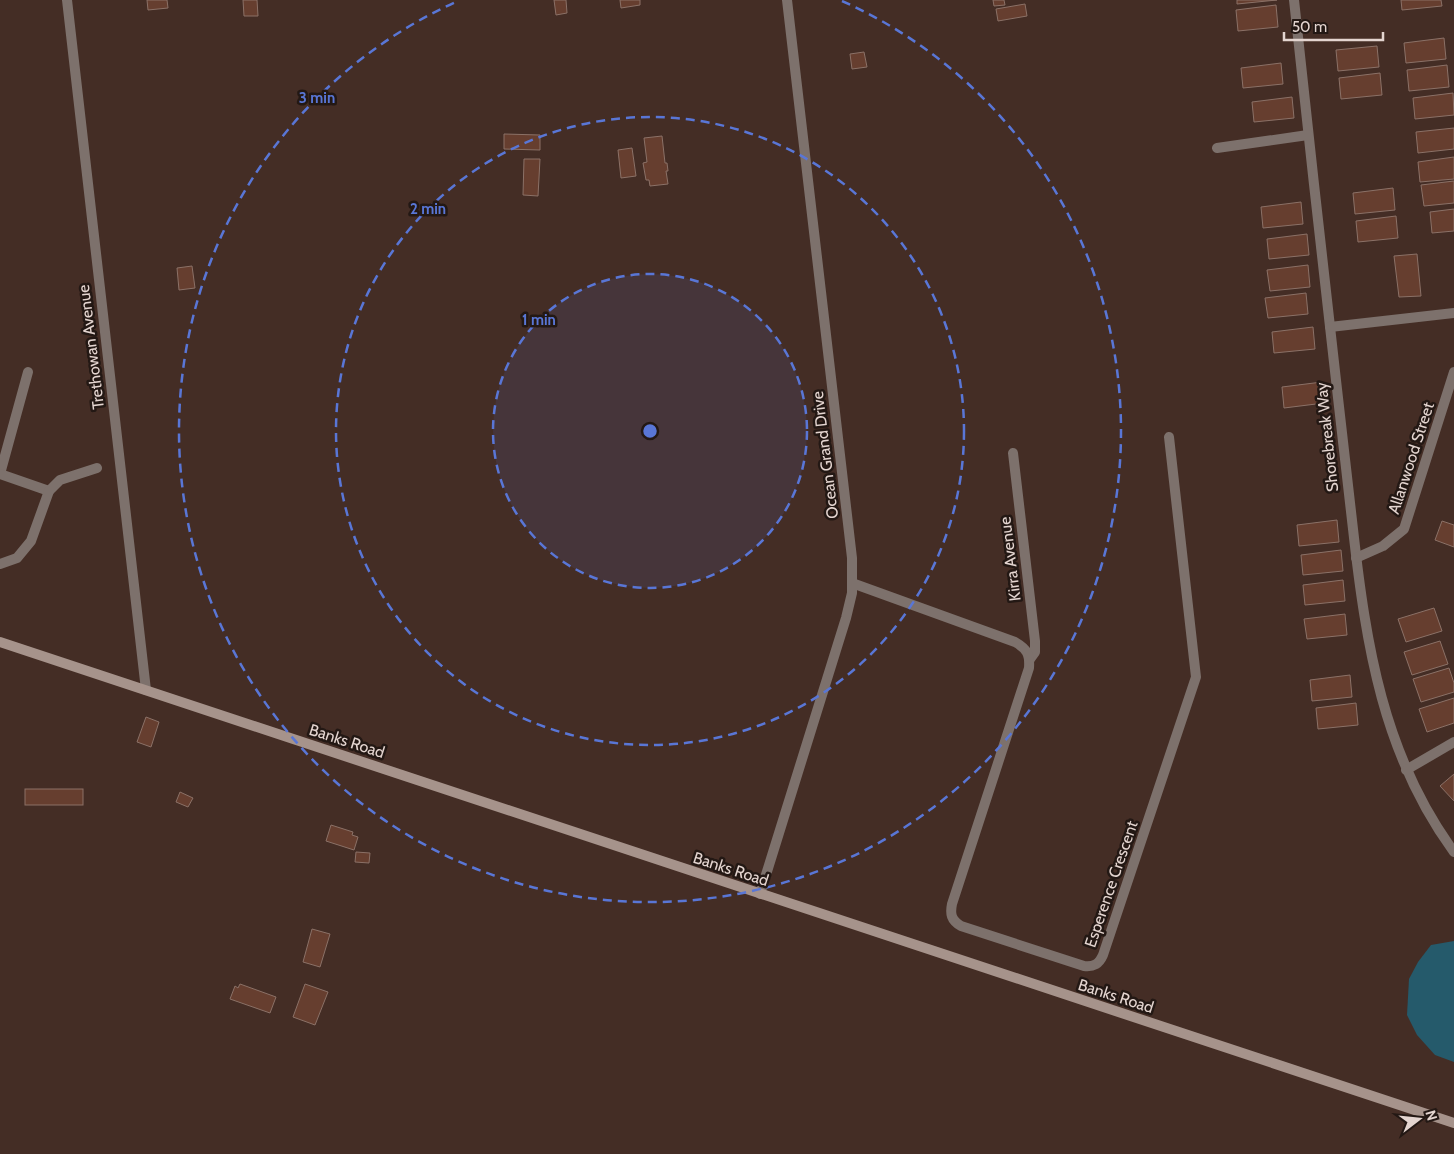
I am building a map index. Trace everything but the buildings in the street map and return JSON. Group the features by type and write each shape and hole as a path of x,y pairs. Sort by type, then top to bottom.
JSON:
{"street":[{"name":"Trethowan Avenue","path":"67,0 146,690"},
{"name":"Ocean Grand Drive","path":"760,894 846,618 852,593 852,558 787,0"},
{"name":"Shorebreak Way","path":"1294,0 1356,558 1369,650 1389,725 1406,770 1435,826 1454,852"},
{"path":"1217,148 1308,135"},
{"path":"1330,327 1454,313"},
{"path":"28,372 0,474 49,491"},
{"name":"Allanwood Street","path":"1356,558 1383,546 1404,529 1454,372"},
{"name":"Esperence Crescent","path":"1030,659 1029,668 952,904 952,917 953,922 961,926 1091,967 1100,961 1103,955 1196,677 1169,437"},
{"name":"Kirra Avenue","path":"1013,454 1035,641 1035,652 1030,659"},
{"path":"0,564 16,558 31,540 49,491 60,480 97,468"},
{"path":"852,584 1015,642 1024,648 1030,659"},
{"name":"Banks Road","path":"0,642 1454,1123"},
{"path":"1406,770 1454,742"}],"water":[{"path":"1454,941 1454,1062 1435,1055 1417,1035 1407,1015 1409,979 1418,962 1431,945"}]}
